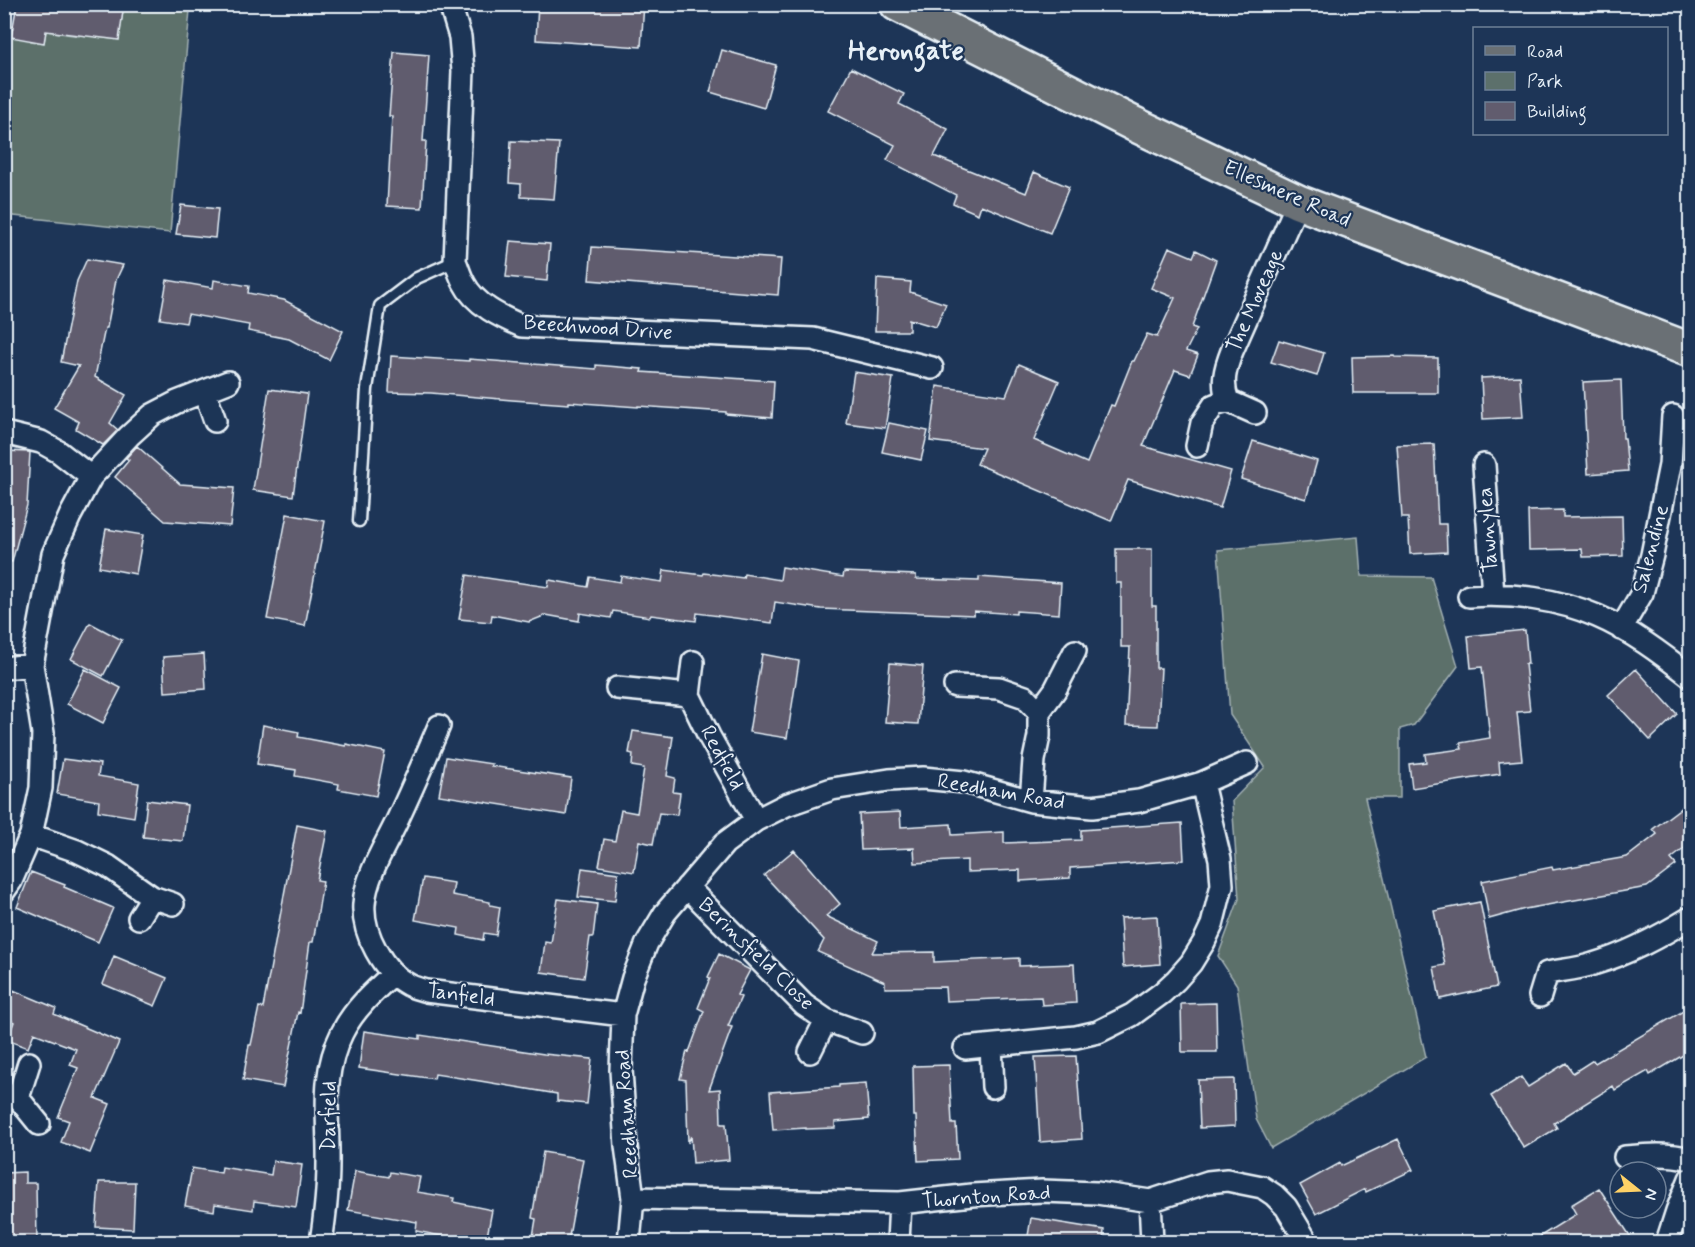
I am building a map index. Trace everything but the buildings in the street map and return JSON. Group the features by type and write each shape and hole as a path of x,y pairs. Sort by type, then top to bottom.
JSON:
{"main road":[{"name":"Ellesmere Road","path":"897,4 1134,124 1298,202 1690,350"}],"street":[{"name":"Beechwood Drive","path":"450,4 459,37 463,71 455,261 465,285 481,303 500,316 522,326 813,339 932,368"},
{"name":"The Moveage","path":"1228,401 1224,391 1224,372 1298,202"},
{"path":"4,891 31,835 41,788 43,733 32,665 53,554 91,477 129,436 152,415 177,402 228,382"},
{"path":"206,392 215,421"},
{"path":"1197,446 1202,423 1214,405 1228,401 1255,413"},
{"name":"Salendine","path":"1621,629 1645,584 1679,426"},
{"path":"4,433 41,442 59,452 91,477"},
{"name":"Tawnylea","path":"1484,465 1493,595"},
{"path":"1469,596 1520,596 1575,608 1597,616 1621,629 1690,676"},
{"path":"1031,801 1034,760 1039,736 1039,712 1055,690 1075,651"},
{"path":"617,688 689,695 693,662"},
{"path":"4,668 32,665"},
{"path":"955,686 999,688 1025,697 1039,712"},
{"name":"Redfield","path":"689,695 756,820"},
{"name":"Tanfield","path":"439,726 371,877 364,905 367,926 382,961 393,974 409,986 426,991 623,1015"},
{"name":"Reedham Road","path":"629,1242 633,1198 621,1079 623,1015 633,978 647,943 665,913 725,843 756,820 786,805 832,789 889,780 923,778 964,782 1031,801 1092,807 1139,801 1203,783 1247,763"},
{"path":"965,1048 1076,1037 1098,1032 1132,1015 1162,993 1191,963 1212,925 1221,885 1220,859 1203,783"},
{"path":"31,835 77,851 108,866 152,897 173,904"},
{"name":"Berinsfield Close","path":"687,886 804,1005 826,1020 862,1033"},
{"path":"139,918 152,897"},
{"path":"1540,996 1547,973 1591,965 1607,959 1653,941 1690,918"},
{"name":"Darfield","path":"321,1242 328,1184 327,1082 333,1056 342,1032 356,1010 393,974"},
{"name":"Berinsfield Close","path":"810,1052 826,1020"},
{"path":"991,1046 993,1087"},
{"path":"29,1063 11,1096 39,1124"},
{"path":"1625,1157 1662,1155 1678,1156 1690,1160"},
{"path":"1667,1242 1690,1179"},
{"name":"Thornton Road","path":"633,1198 900,1203 972,1195 1042,1191 1098,1192 1150,1201 1208,1182 1227,1180 1262,1187 1274,1195 1286,1207 1307,1242"},
{"path":"1150,1201 1152,1242"},
{"path":"897,1242 900,1203"}],"lane":[{"path":"359,521 367,389 380,306 417,278 455,261"}],"green space":[{"path":"126,6 190,10 170,233 5,215 4,60 10,25 32,35 31,41 44,43 46,31 79,36 83,10 97,37 119,40 123,9"},
{"path":"1358,537 1361,576 1431,577 1458,666 1414,725 1400,729 1400,798 1365,798 1426,1057 1271,1148 1256,1119 1237,985 1218,956 1239,899 1232,801 1265,767 1230,715 1218,550"}],"district":[{"name":"Herongate","path":"906,51"}]}
